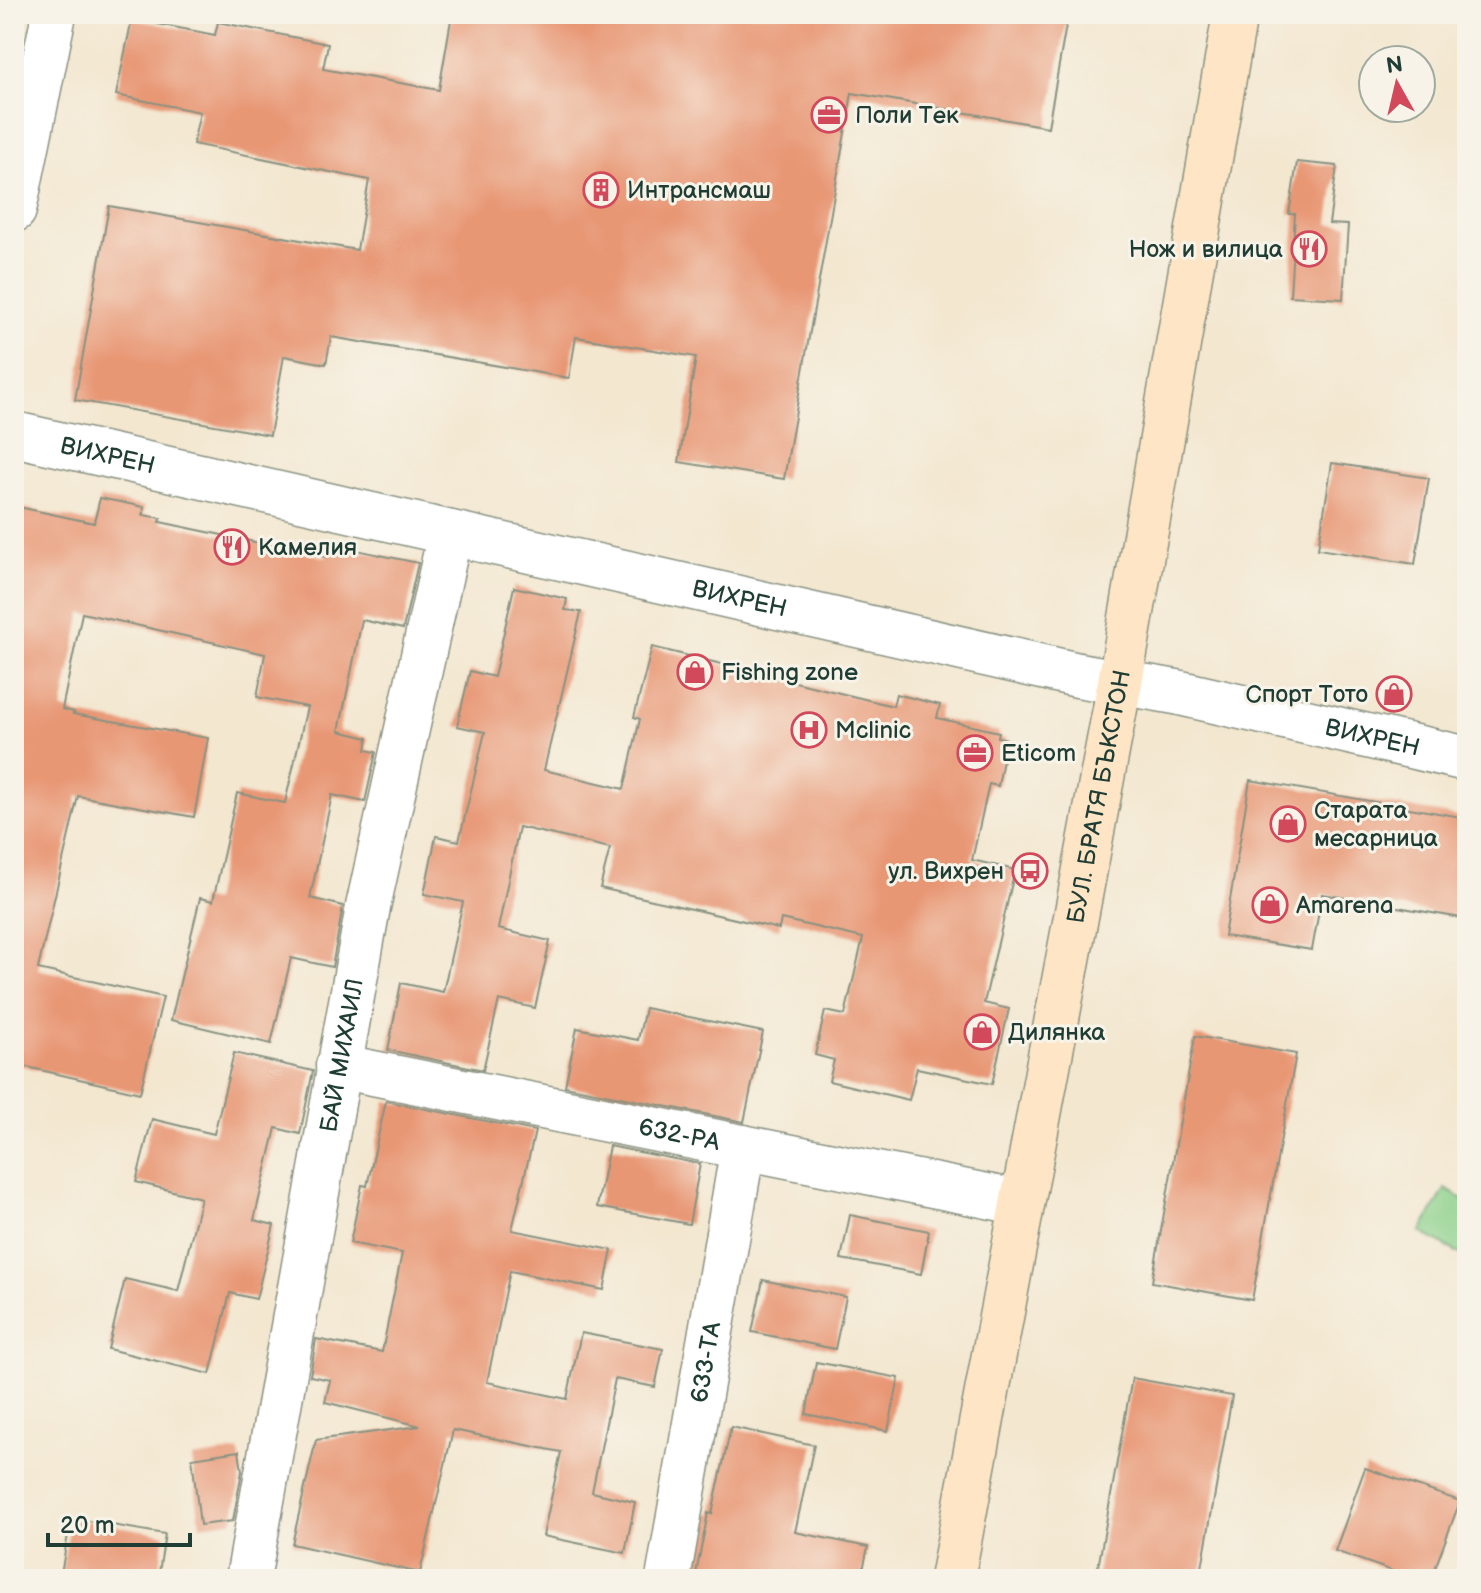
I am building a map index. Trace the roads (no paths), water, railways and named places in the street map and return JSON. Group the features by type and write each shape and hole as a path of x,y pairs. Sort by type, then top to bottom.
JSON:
{"street":[{"path":"14,210 54,14"},
{"name":"БУЛ. БРАТЯ БЪКСТОН","path":"952,1579 1120,682 1235,14"},
{"name":"ВИХРЕН","path":"14,434 1467,759"},
{"name":"БАЙ МИХАИЛ","path":"248,1579 368,907 450,533"},
{"name":"632-РА","path":"338,1066 1022,1203"},
{"name":"633-ТА","path":"668,1579 743,1147"}],"place":[{"name":"Поли Тек","path":"829,115"},
{"name":"Интрансмаш","path":"601,190"},
{"name":"Нож и вилица","path":"1309,249"},
{"name":"Камелия","path":"232,547"},
{"name":"Fishing zone","path":"695,672"},
{"name":"Спорт Тото","path":"1394,694"},
{"name":"Mclinic","path":"809,730"},
{"name":"Eticom","path":"975,753"},
{"name":"Старата месарница","path":"1288,824"},
{"name":"ул. Вихрен","path":"1030,871"},
{"name":"Amarena","path":"1270,905"},
{"name":"Дилянка","path":"982,1032"}]}
